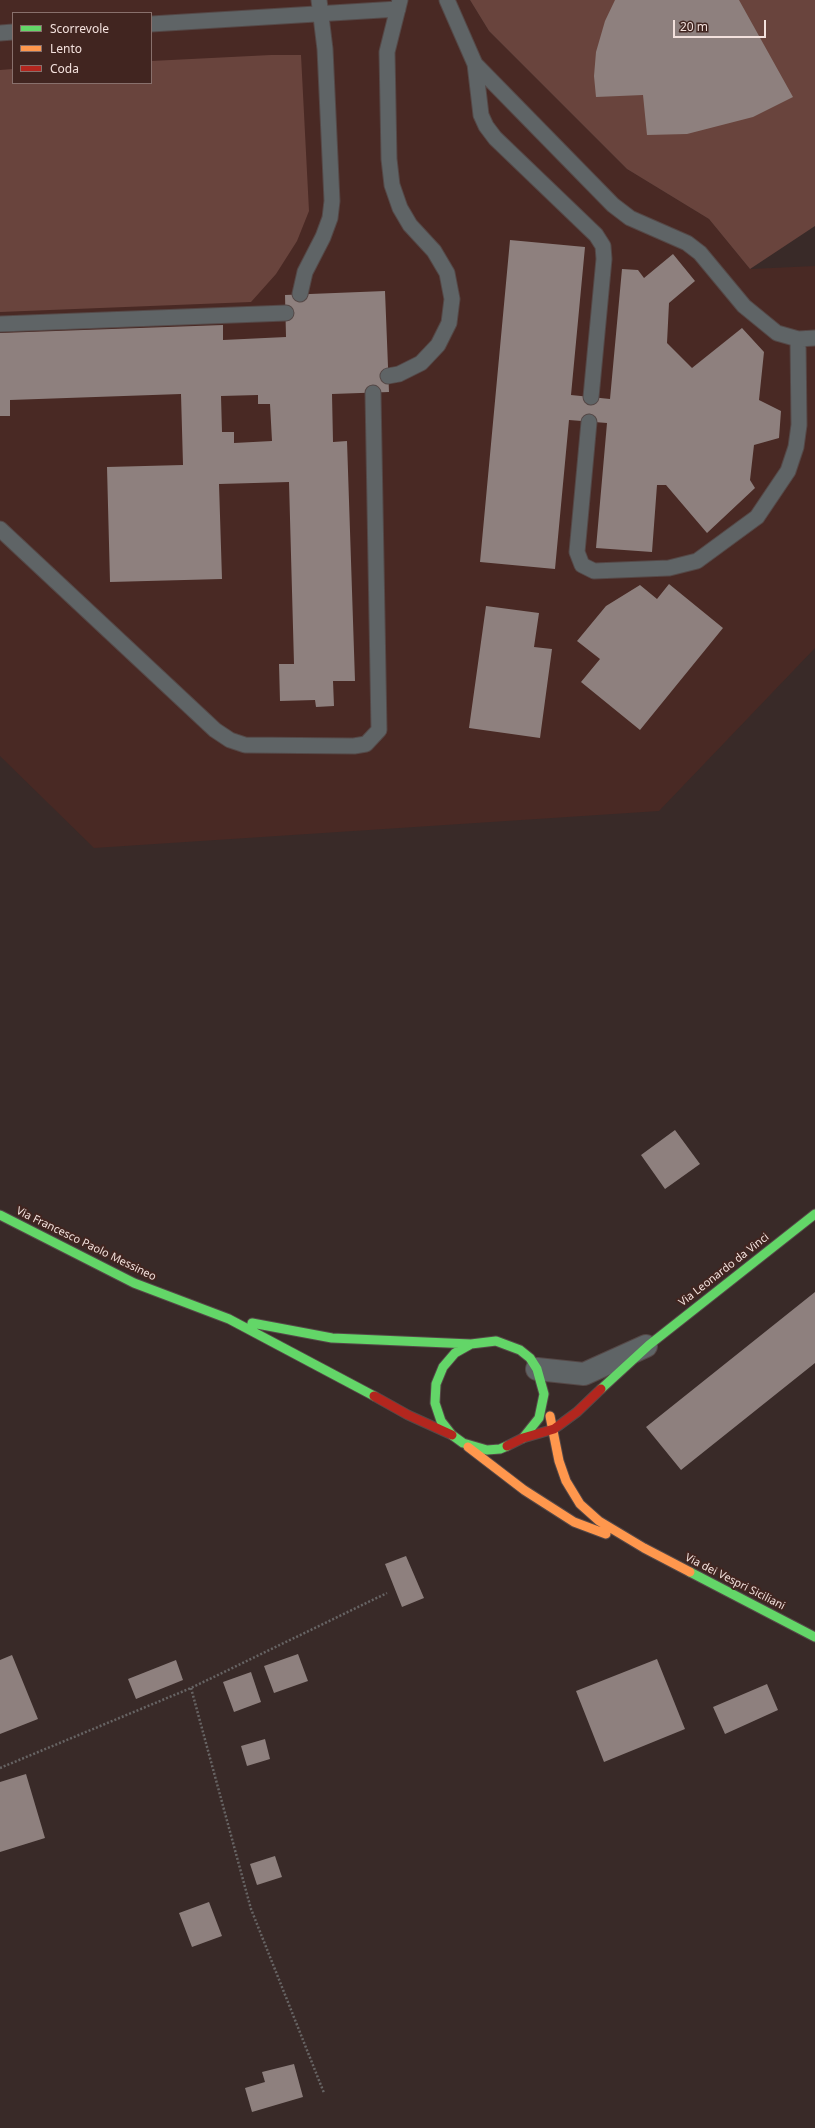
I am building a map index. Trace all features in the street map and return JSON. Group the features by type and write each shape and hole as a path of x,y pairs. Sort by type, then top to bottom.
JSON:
{"main road":[{"name":"Via Leonardo da Vinci","path":"554,1429 577,1412 649,1345 815,1214"},
{"name":"Via Francesco Paolo Messineo","path":"0,1215 134,1283 229,1319"},
{"path":"229,1319 332,1338 471,1344 496,1341 509,1344 525,1354 537,1369 554,1429 559,1461 566,1481 580,1504 599,1521 644,1548"},
{"path":"229,1319 334,1373 408,1415 452,1435 524,1490 574,1522 644,1548"},
{"path":"452,1435 441,1421 436,1403 436,1384 443,1367 455,1353 471,1344"},
{"path":"523,1438 532,1429 539,1418 544,1394"},
{"path":"463,1443 487,1450 500,1449 523,1438 554,1429"},
{"name":"Via dei Vespri Siciliani","path":"644,1548 815,1637"}],"street":[{"path":"537,1369 584,1374 649,1345"},
{"path":"559,1461 565,1433 577,1412"}],"lane":[{"path":"447,0 475,64 481,114 486,126 494,138 596,235 603,246 604,259 591,397"},
{"path":"152,24 320,7 399,4 387,52 389,159 392,185 400,208 410,225 434,251 447,274 452,299 448,323 438,345 421,363 399,374 388,376"},
{"path":"300,294 305,272 323,237 330,218 332,201 325,49 320,7"},
{"path":"0,33 12,32"},
{"path":"475,64 613,205 630,218 687,242 700,253 744,306 777,333 798,339 815,338"},
{"path":"0,324 286,313"},
{"path":"589,422 577,552 582,565 594,571 669,568 697,561 757,517 788,471 796,447 799,425 798,339"},
{"path":"0,529 215,730 230,740 245,745 354,746 366,744 379,730 373,393"}],"path":[{"path":"0,1768 191,1688 387,1593"},
{"path":"191,1688 251,1909 324,2092"}],"shaded area":[{"path":"0,0 470,0 489,31 627,169 709,219 750,269 815,266 815,648 659,811 94,848 0,756"},
{"path":"470,0 815,0 815,226 750,269 709,219 627,169 489,31"},
{"path":"301,55 309,211 297,241 276,274 251,302 0,312 0,70 12,69 12,84 152,84 152,61"}],"building":[{"path":"615,0 739,0 793,97 753,117 687,134 647,135 643,95 596,97 594,76 596,52 605,21"},
{"path":"510,240 585,247 571,395 610,399 622,269 638,270 644,278 673,254 695,281 669,303 667,343 692,368 742,328 764,352 759,400 781,411 779,438 754,445 750,480 755,488 707,533 666,485 657,485 652,552 596,548 607,423 569,420 555,569 480,562"},
{"path":"385,291 389,392 332,394 333,442 347,441 355,681 333,681 334,706 316,707 315,700 280,701 279,664 294,664 289,482 219,484 222,579 110,582 107,467 183,465 181,394 10,400 10,416 0,416 0,333 223,325 223,340 286,337 285,295","holes":["258,395 258,404 270,404 272,441 234,443 234,432 222,432 221,396"]},
{"path":"669,584 723,628 640,730 581,682 600,659 577,641 606,606 640,585 657,599"},
{"path":"486,606 539,613 534,647 552,649 540,738 469,728"},
{"path":"675,1130 700,1164 665,1189 641,1155"},
{"path":"815,1292 815,1363 681,1470 646,1427"},
{"path":"406,1556 424,1598 402,1607 385,1564"},
{"path":"298,1654 308,1681 274,1693 264,1666"},
{"path":"12,1655 38,1719 0,1734 0,1660"},
{"path":"657,1659 685,1729 604,1762 576,1691"},
{"path":"176,1660 183,1680 136,1699 128,1679"},
{"path":"251,1672 261,1702 234,1712 223,1682"},
{"path":"767,1684 778,1710 725,1734 713,1707"},
{"path":"265,1739 270,1759 247,1766 241,1746"},
{"path":"26,1774 45,1838 0,1852 0,1782"},
{"path":"275,1856 282,1877 257,1885 250,1864"},
{"path":"209,1902 222,1936 192,1947 179,1913"},
{"path":"294,2064 303,2097 252,2112 245,2088 265,2082 262,2072"}],"traffic: fast":[{"path":"601,1389 649,1345 815,1214"},
{"path":"0,1215 134,1283 229,1319 374,1396"},
{"path":"252,1323 332,1338 471,1344"},
{"path":"507,1446 500,1449 487,1450 463,1443 452,1435 441,1421 435,1403 436,1384 443,1367 455,1353 471,1344 496,1341 520,1350 530,1358 537,1369 544,1394 539,1418 523,1438"},
{"path":"690,1572 815,1637"}],"traffic: slow":[{"path":"550,1416 559,1461 566,1481 580,1504 599,1521 644,1548 690,1572"},
{"path":"468,1447 524,1490 574,1522 606,1534"}],"traffic: jam":[{"path":"507,1446 523,1438 554,1429 577,1412 601,1389"},
{"path":"374,1396 408,1415 452,1435"}]}
